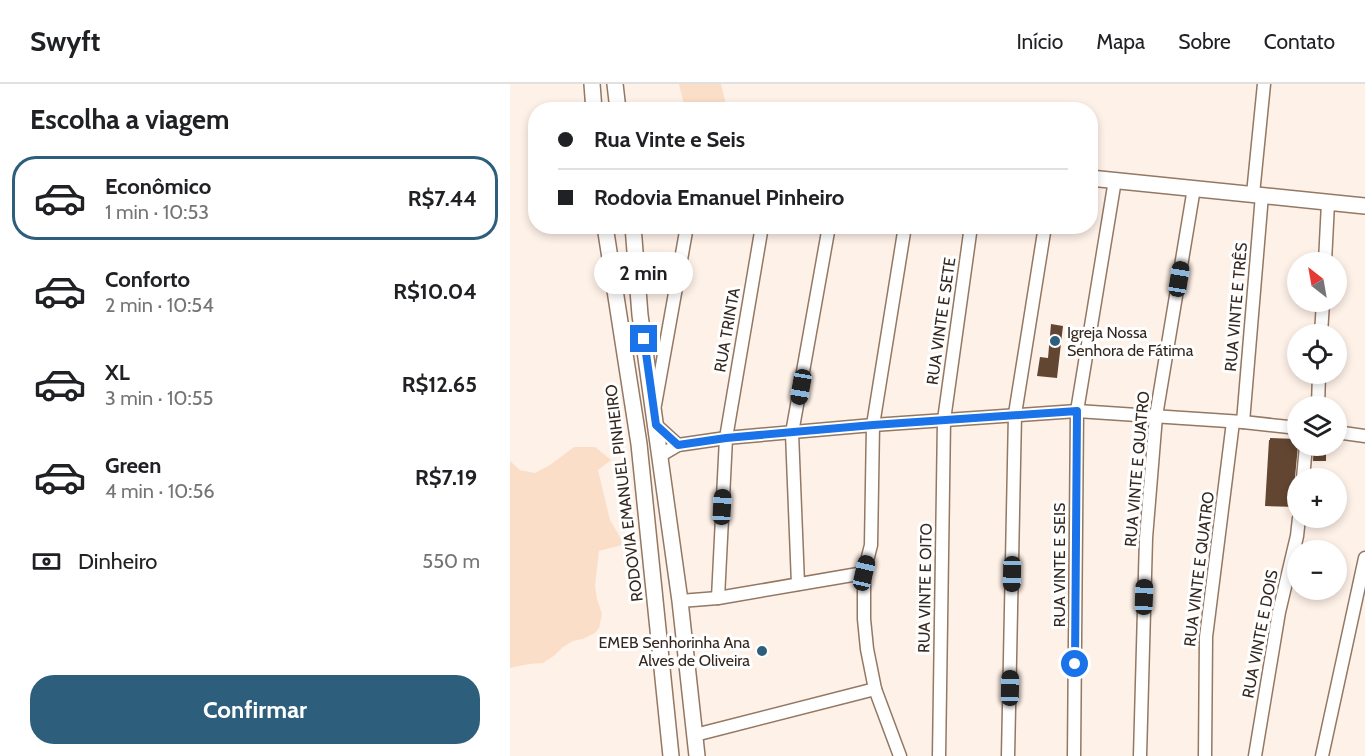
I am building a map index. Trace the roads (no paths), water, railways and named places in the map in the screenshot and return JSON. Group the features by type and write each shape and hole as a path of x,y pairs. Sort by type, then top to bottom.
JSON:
{"main road":[{"path":"592,84 593,102"},
{"path":"615,84 617,102"},
{"path":"1098,179 1365,206"},
{"name":"RODOVIA EMANUEL PINHEIRO","path":"607,234 639,444 671,756"},
{"path":"634,234 640,315 680,601 697,756"}],"street":[{"name":"RUA VINTE E TRÊS","path":"1238,422 1264,84"},
{"name":"RUA VINTE E SEIS","path":"1074,756 1077,411 1115,180"},
{"name":"RUA VINTE E QUATRO","path":"1140,756 1146,538 1156,416 1194,188"},
{"path":"1326,252 1328,203"},
{"path":"654,409 686,234"},
{"name":"RUA TRINTA","path":"718,598 726,438 761,234"},
{"path":"798,584 792,433 828,234"},
{"path":"900,756 875,689 867,649 864,619 864,573 871,545 873,425 904,234"},
{"name":"RUA VINTE E SETE","path":"944,420 970,234"},
{"path":"1008,756 1015,414 1044,234"},
{"path":"661,455 678,445 726,438 1077,411 1287,427"},
{"name":"RUA VINTE E OITO","path":"939,756 944,420"},
{"name":"RUA VINTE E QUATRO","path":"1205,756 1206,637 1238,422"},
{"path":"656,425 678,445"},
{"path":"1347,434 1365,436"},
{"name":"RUA VINTE E DOIS","path":"1254,756 1279,612 1298,528"},
{"path":"1322,756 1365,558"},
{"path":"680,601 718,598 864,573"},
{"path":"695,735 875,689"}],"place":[{"name":"Igreja Nossa Senhora de Fátima","path":"1055,341"},
{"name":"EMEB Senhorinha Ana Alves de Oliveira","path":"762,651"}]}
